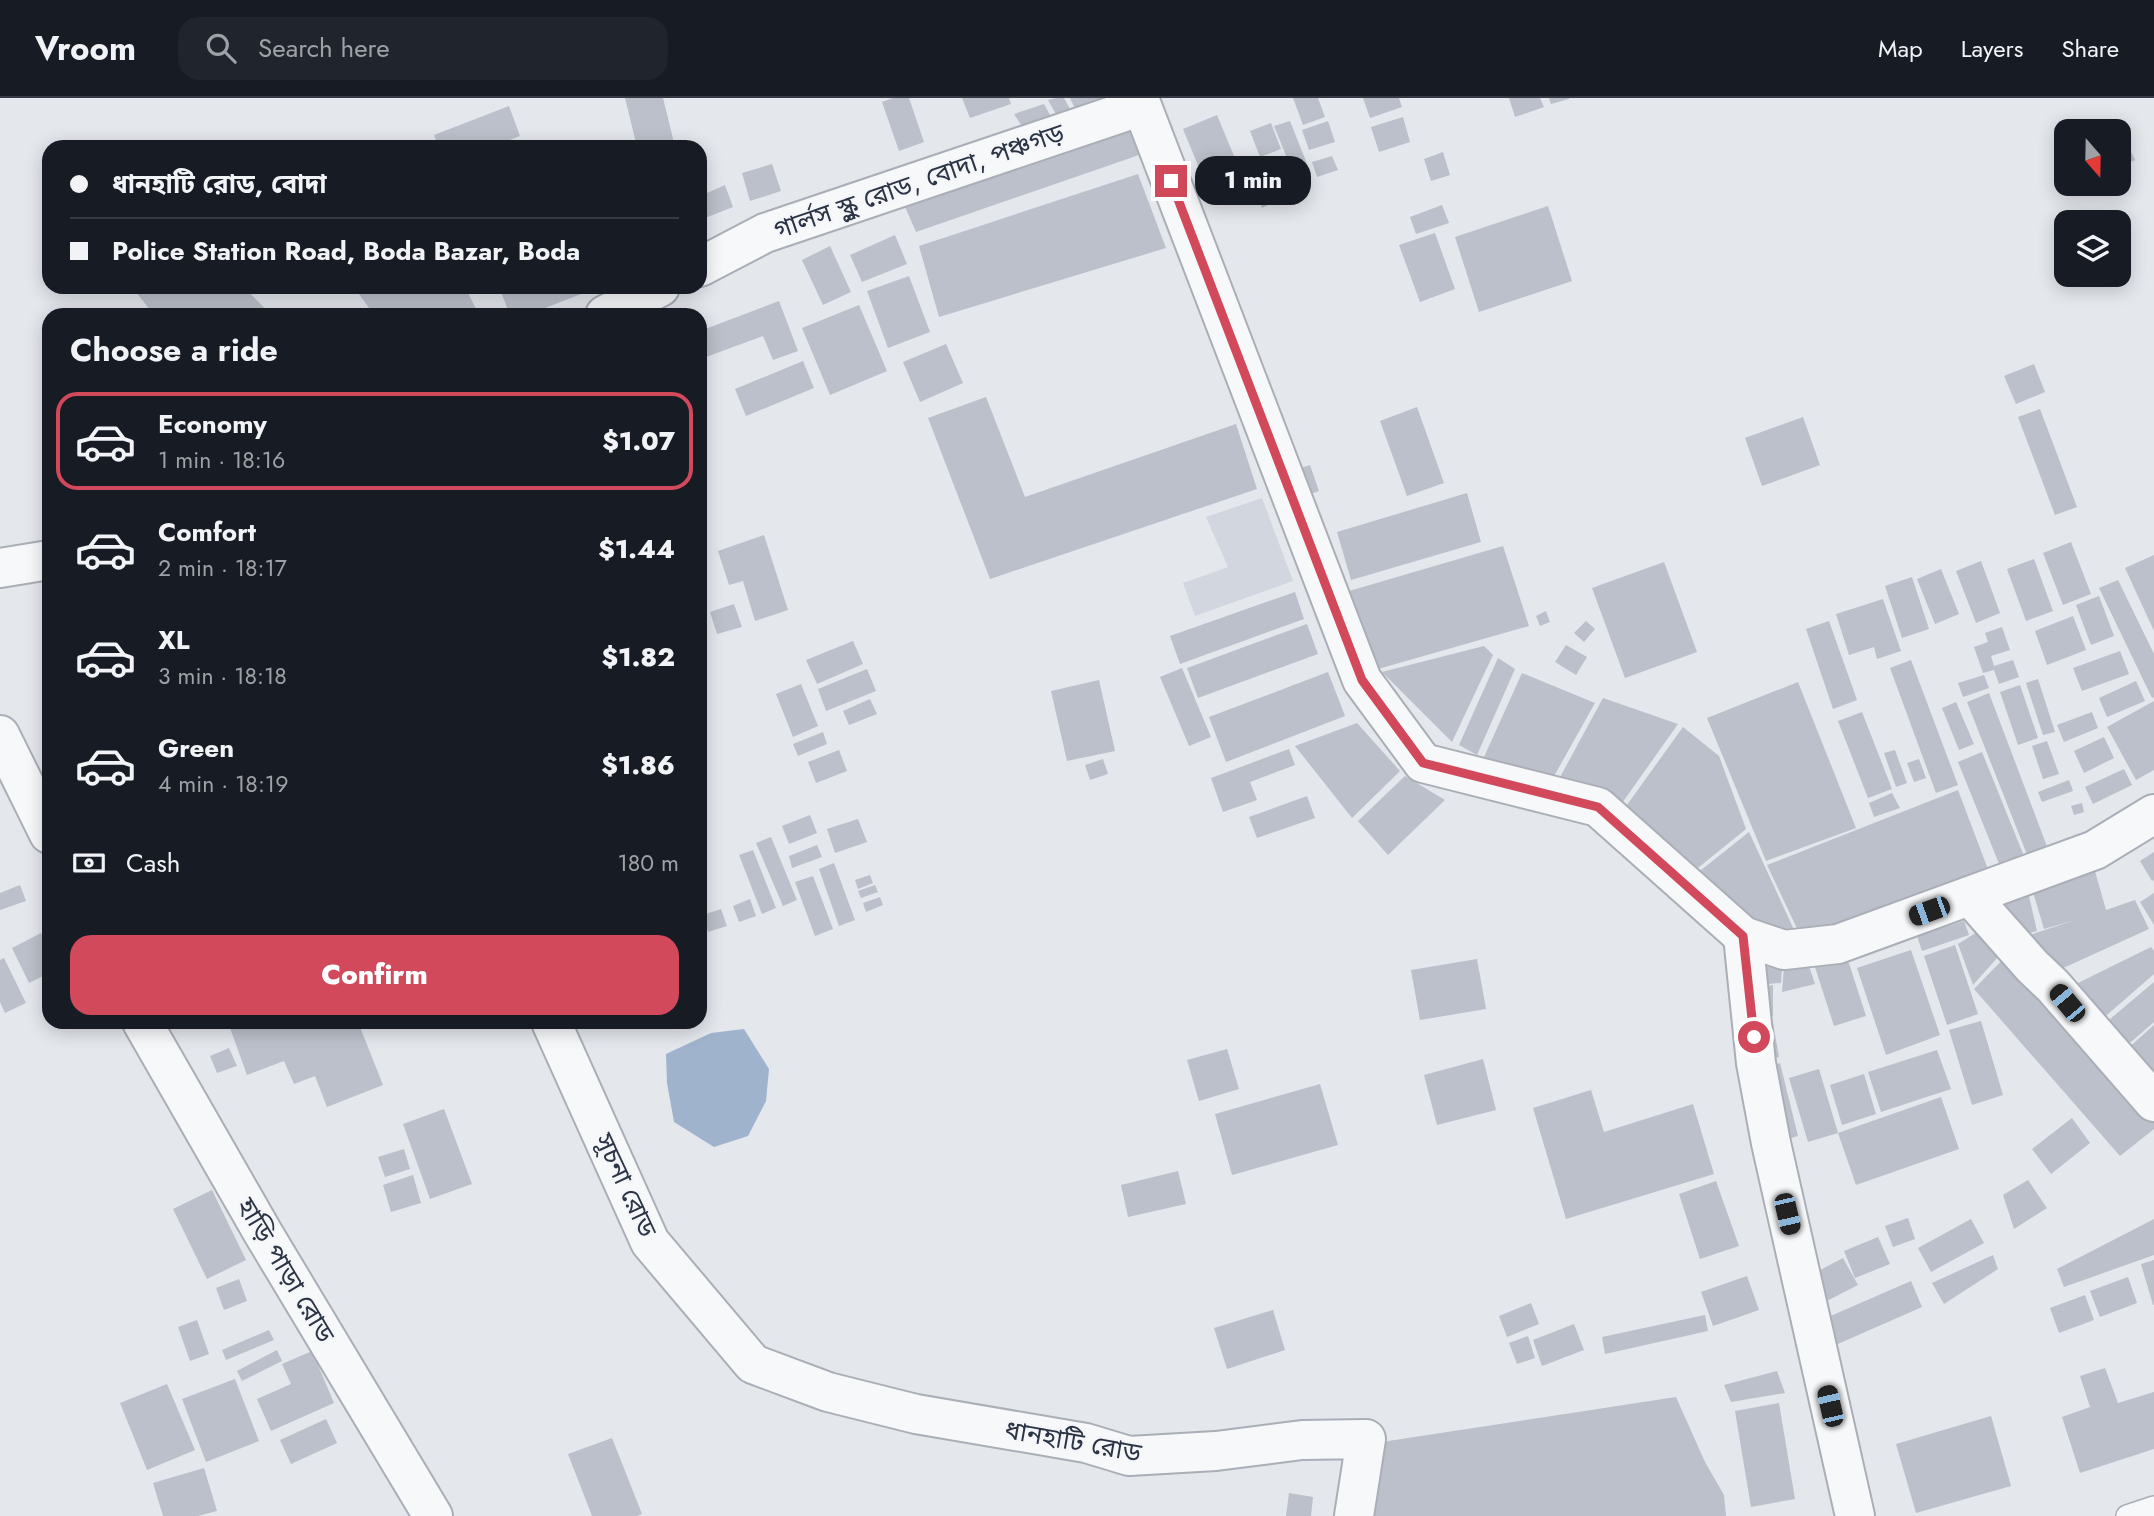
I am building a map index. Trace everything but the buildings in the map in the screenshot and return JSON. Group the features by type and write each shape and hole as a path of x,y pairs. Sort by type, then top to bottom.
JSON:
{"street":[{"name":"গার্লস স্কুল রোড, বোদা, পঞ্চগড়","path":"707,263 765,233 1148,101"},
{"path":"1148,101 1362,680 1423,763 1598,807 1743,936 1784,950 1839,944 1970,896 2095,850 2154,814"},
{"path":"619,308 646,294"},
{"path":"0,568 42,561"},
{"path":"0,736 42,820"},
{"path":"1970,896 2154,1102"},
{"path":"1743,936 1756,1063 1771,1143 1855,1516"},
{"name":"হাড়ি পাড়া রোড","path":"146,1029 263,1233 433,1516"},
{"name":"সূচনা রোড","path":"554,1029 650,1242 753,1364"},
{"name":"ধানহাটি রোড","path":"753,1364 828,1392 916,1414 1086,1443 1129,1456 1216,1451 1302,1440 1366,1439 1354,1516"}],"lane":[{"path":"2127,1516 2154,1507"}],"shaded area":[{"path":"1262,498 1293,581 1195,616 1183,583 1228,567 1206,517"}],"water":[{"path":"744,1029 769,1069 766,1101 748,1136 714,1147 674,1122 667,1083 666,1054 711,1033"}],"route":[{"path":"1171,181 1362,680 1423,763 1598,807 1743,936 1754,1037"}]}
